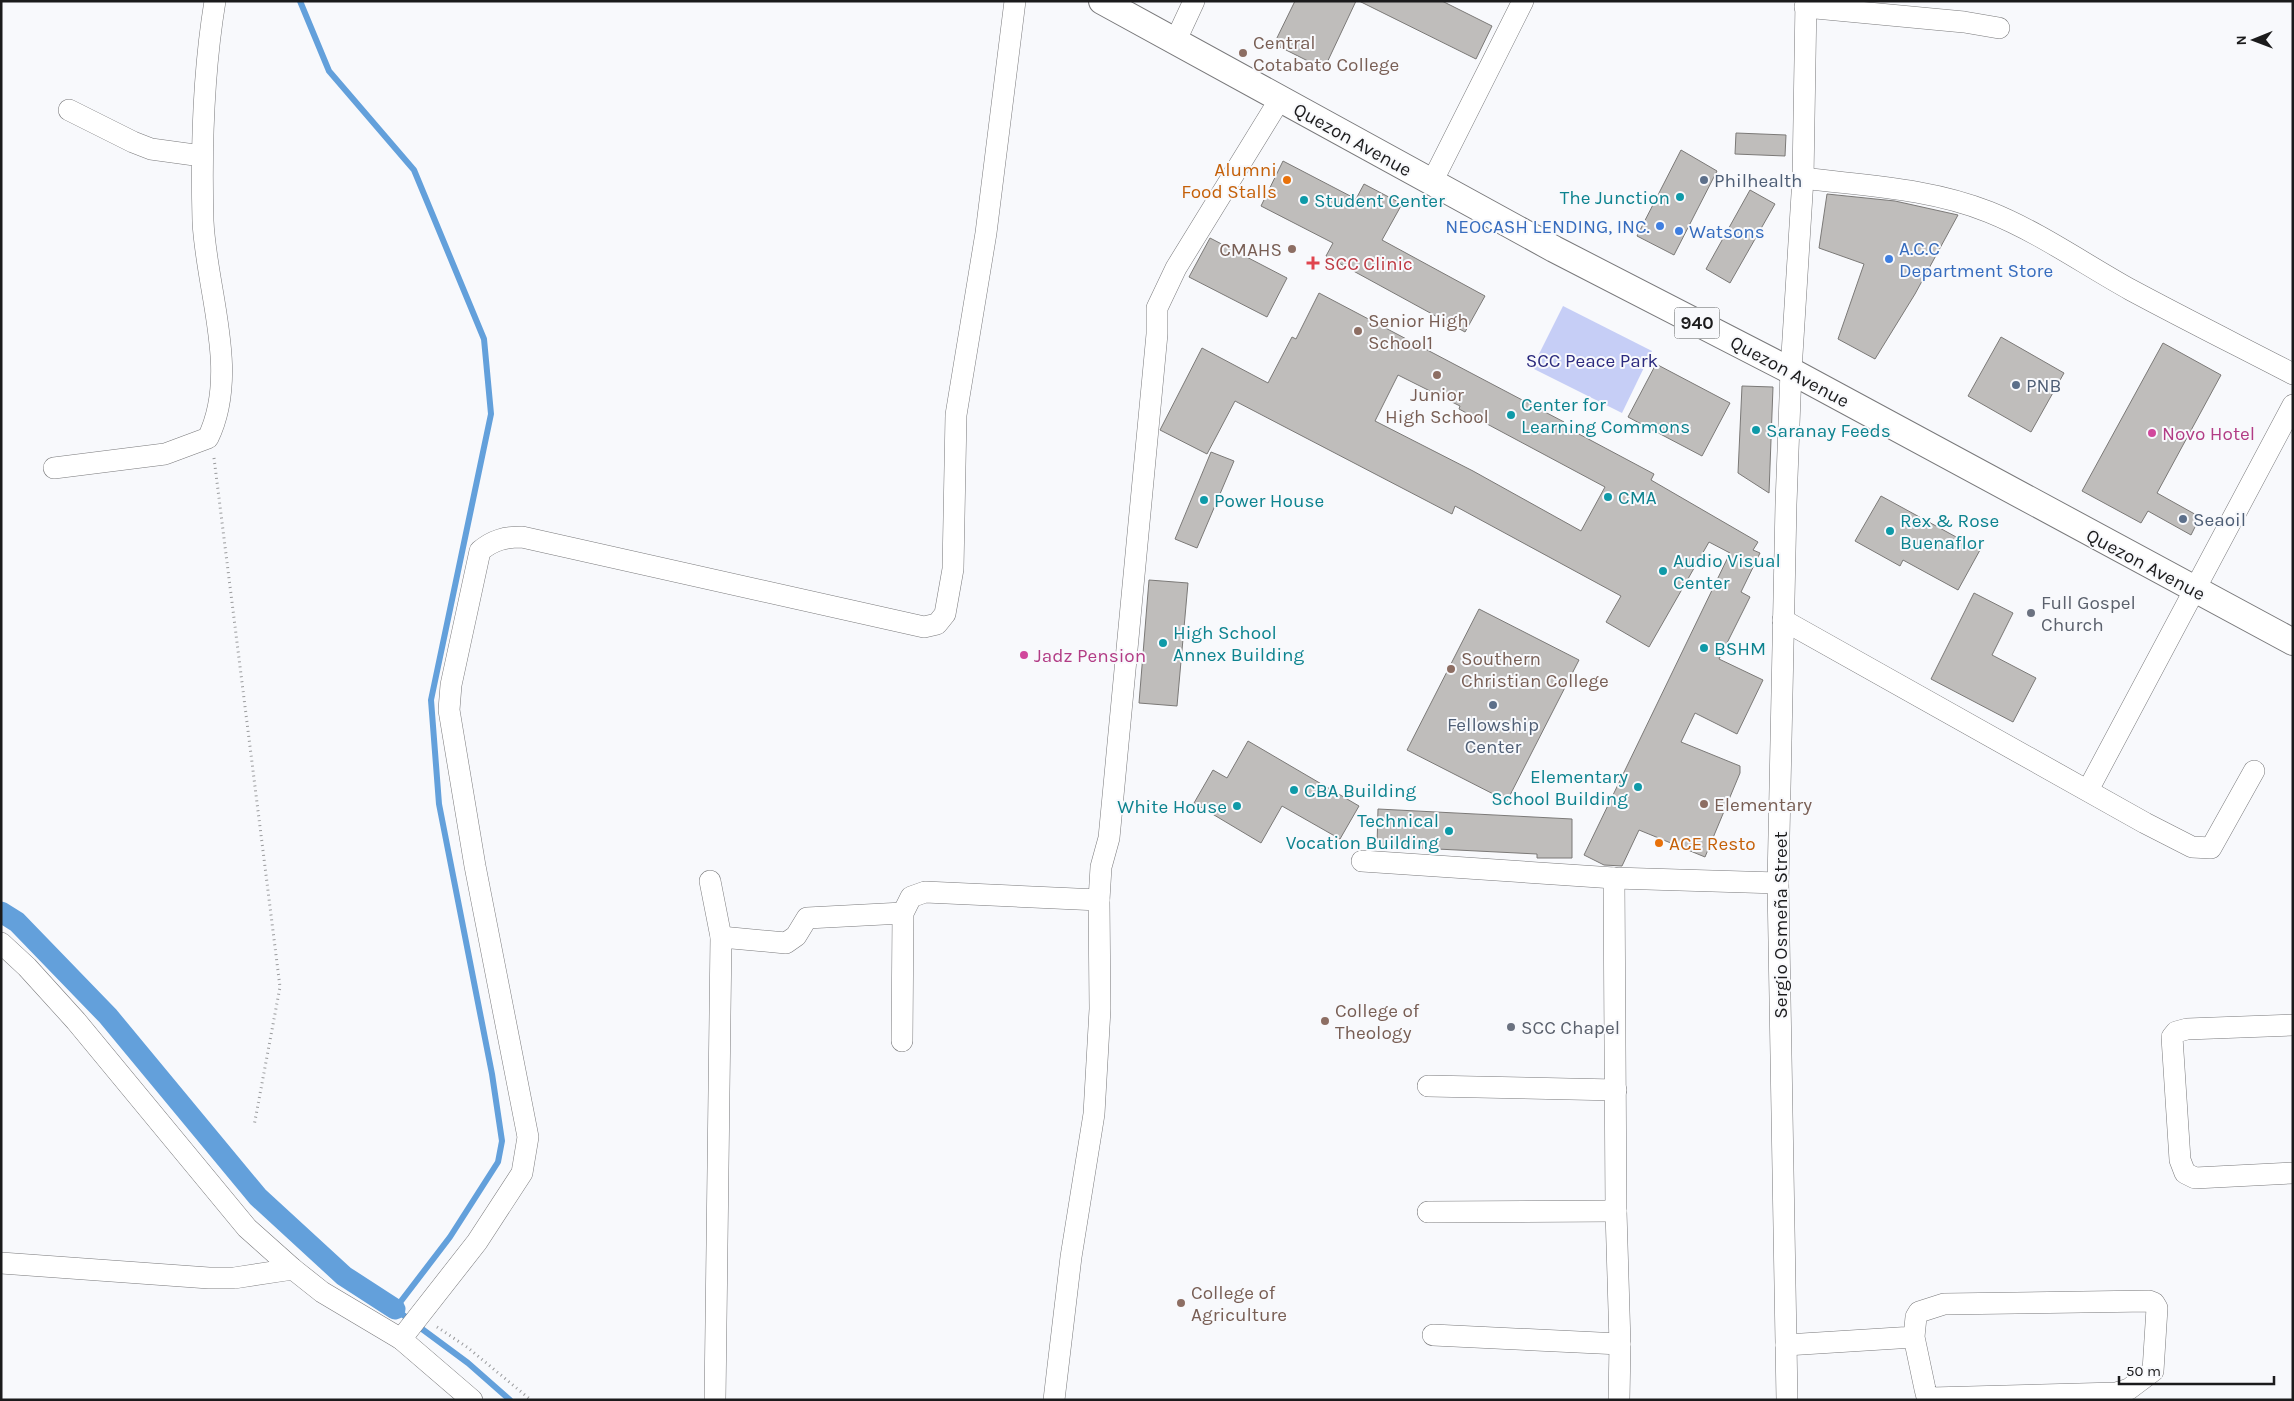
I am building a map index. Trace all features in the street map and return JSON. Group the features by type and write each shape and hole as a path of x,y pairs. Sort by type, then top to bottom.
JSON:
{"main road":[{"name":"Quezon Avenue","path":"1102,1 1554,249 1791,371 2293,642"}],"street":[{"path":"54,468 166,454 208,438 217,421 221,379 217,318 203,222 202,156 205,82 215,1"},
{"path":"401,1340 476,1242 522,1173 527,1153 528,1137 475,866 449,710 451,685 480,551 491,542 503,538 522,537 924,626 937,624 945,614 953,570 956,415 986,233 1015,1"},
{"path":"1175,42 1194,1"},
{"path":"1432,182 1523,1"},
{"path":"1806,4 1964,22 1998,28"},
{"name":"Sergio Osmeña Street","path":"1787,1400 1778,883 1783,620 1791,371 1803,178 1806,4"},
{"path":"1054,1400 1071,1257 1094,1114 1100,1009 1099,900 1101,867 1109,838 1152,382 1157,308 1176,268 1280,99"},
{"path":"69,110 133,142 151,148 202,156"},
{"path":"1803,178 1897,188 1931,194 1988,211 2043,238 2130,289 2293,374"},
{"path":"2088,790 2193,589 2293,405"},
{"path":"1783,620 2153,827 2198,848 2211,848 2254,771"},
{"path":"1362,861 1614,878 1778,883"},
{"path":"1614,878 1616,1211 1620,1344 1619,1400"},
{"path":"710,881 720,937 715,1400"},
{"path":"902,1041 903,913 911,897 925,892 1099,900"},
{"path":"720,937 786,943 796,936 807,918 903,913"},
{"path":"1,943 27,967 76,1022 246,1228 322,1292 401,1340 472,1400"},
{"path":"2293,1025 2187,1029 2176,1032 2172,1037 2180,1160 2185,1173 2195,1178 2293,1173"},
{"path":"1428,1086 1616,1090"},
{"path":"1428,1212 1616,1211"},
{"path":"1,1263 209,1278 234,1278 293,1269"},
{"path":"2149,1301 2154,1303 2157,1308 2153,1371 2129,1389 2116,1393 1927,1397 1914,1337 1916,1318 1919,1312 1944,1304 2149,1301"},
{"path":"1433,1336 1620,1344"},
{"path":"1786,1345 1914,1337"}],"path":[{"path":"208,438 216,463 280,987 254,1126"},
{"path":"420,1316 467,1346 531,1400"}],"green space":[{"name":"SCC Peace Park","path":"1563,306 1652,351 1622,413 1532,368"}],"building":[{"path":"1295,1 1356,1 1324,69 1274,44"},
{"path":"1359,1 1442,1 1492,26 1476,59"},
{"path":"1736,133 1786,135 1785,156 1735,154"},
{"name":"The Junction","path":"1681,150 1717,171 1674,255 1637,236"},
{"path":"1283,161 1356,199 1364,184 1402,204 1382,240 1485,296 1465,332 1326,256 1333,243 1261,206"},
{"path":"1750,190 1775,204 1730,283 1706,269"},
{"path":"1827,194 1895,201 1958,215 1915,294 1875,359 1838,339 1864,264 1819,248"},
{"path":"1210,238 1287,278 1267,317 1189,277"},
{"path":"1319,293 1564,422 1562,425 1654,474 1651,480 1758,542 1753,550 1760,553 1741,592 1750,597 1719,659 1763,680 1737,734 1695,713 1681,742 1740,766 1740,773 1705,857 1639,830 1622,866 1604,865 1584,855 1730,553 1709,542 1649,647 1606,622 1621,596 1455,506 1452,514 1235,401 1207,454 1160,430 1202,348 1268,383 1292,337 1296,339","holes":["1398,375 1460,406 1459,409 1605,487 1581,531 1473,471 1375,421"]},
{"name":"PNB","path":"2001,337 2064,373 2031,432 1968,396"},
{"name":"Novo Hotel","path":"2163,343 2221,375 2157,493 2200,517 2191,535 2148,511 2141,523 2082,491"},
{"path":"1656,364 1730,403 1702,456 1628,417"},
{"name":"Saranay Feeds","path":"1742,386 1773,387 1769,493 1738,473"},
{"name":"Power House","path":"1211,452 1234,461 1197,548 1175,539"},
{"path":"1881,496 1980,550 1958,590 1903,560 1900,566 1855,541"},
{"name":"High School Annex Building","path":"1149,580 1188,583 1177,706 1139,703"},
{"path":"1974,593 2013,613 1992,655 2036,678 2013,722 1931,679"},
{"name":"Fellowship Center","path":"1479,609 1579,660 1507,801 1407,750"},
{"name":"CBA Building","path":"1248,741 1359,806 1340,839 1282,806 1261,843 1194,803 1213,770 1227,778"},
{"name":"Technical Vocation Building","path":"1378,809 1572,819 1572,858 1537,858 1537,854 1377,846"}],"waterway":[{"path":"300,1 329,71 414,170 484,339 491,414 431,700 439,804 492,1074 502,1141 498,1162 450,1237 395,1309 468,1363 510,1400"},
{"path":"1,912 17,922 108,1016 258,1197 344,1276 395,1309"}],"place":[{"name":"Central Cotabato College","path":"1243,53"},
{"name":"Alumni Food Stalls","path":"1287,180"},
{"name":"Philhealth","path":"1704,180"},
{"name":"The Junction","path":"1680,197"},
{"name":"Student Center","path":"1304,200"},
{"name":"NEOCASH LENDING, INC.","path":"1660,226"},
{"name":"Watsons","path":"1679,231"},
{"name":"CMAHS","path":"1292,249"},
{"name":"A.C.C Department Store","path":"1889,259"},
{"name":"SCC Clinic","path":"1313,263"},
{"name":"Senior High School1","path":"1358,331"},
{"name":"Junior High School","path":"1437,375"},
{"name":"PNB","path":"2016,385"},
{"name":"Center for Learning Commons","path":"1511,415"},
{"name":"Saranay Feeds","path":"1756,430"},
{"name":"Novo Hotel","path":"2152,433"},
{"name":"CMA","path":"1608,497"},
{"name":"Power House","path":"1204,500"},
{"name":"Seaoil","path":"2183,519"},
{"name":"Rex & Rose Buenaflor","path":"1890,531"},
{"name":"Audio Visual Center","path":"1663,571"},
{"name":"Full Gospel Church","path":"2031,613"},
{"name":"High School Annex Building","path":"1163,643"},
{"name":"BSHM","path":"1704,648"},
{"name":"Jadz Pension","path":"1024,655"},
{"name":"Southern Christian College","path":"1451,669"},
{"name":"Fellowship Center","path":"1493,705"},
{"name":"Elementary School Building","path":"1638,787"},
{"name":"CBA Building","path":"1294,790"},
{"name":"Elementary","path":"1704,804"},
{"name":"White House","path":"1237,806"},
{"name":"Technical Vocation Building","path":"1449,831"},
{"name":"ACE Resto","path":"1659,843"},
{"name":"College of Theology","path":"1325,1021"},
{"name":"SCC Chapel","path":"1511,1027"},
{"name":"College of Agriculture","path":"1181,1303"}]}
